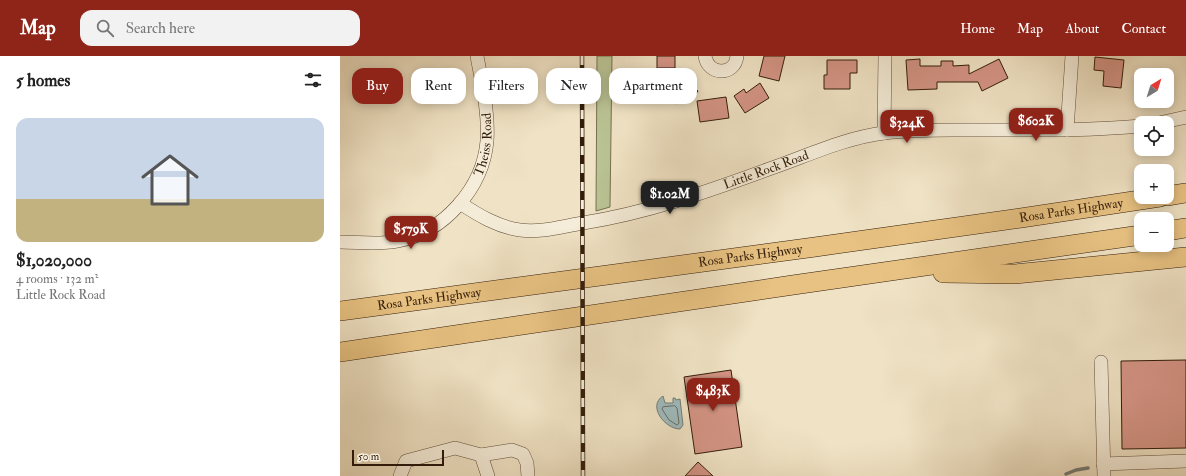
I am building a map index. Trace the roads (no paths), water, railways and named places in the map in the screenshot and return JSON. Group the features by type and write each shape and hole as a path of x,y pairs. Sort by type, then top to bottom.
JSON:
{"highway":[{"path":"1174,195 1186,192"},
{"name":"Rosa Parks Highway","path":"340,311 815,247 1134,201"},
{"path":"1174,230 1186,228"},
{"path":"340,352 1134,236"},
{"path":"882,272 1015,274 1186,257"}],"street":[{"name":"Theiss Road","path":"460,203 475,182 481,169 487,139 486,118 477,56"},
{"path":"705,56 707,63 711,68 721,71 731,68 734,65 737,56"},
{"path":"884,133 885,56"},
{"path":"1067,130 1072,56"},
{"name":"Little Rock Road","path":"460,203 478,215 507,228 537,231 625,214 689,197 857,138 884,133 930,130 1067,130 1134,127"},
{"path":"340,242 382,243 413,237 437,225 460,203"},
{"path":"1101,362 1103,470 1186,461"},
{"path":"400,476 406,461 455,448 481,455 512,450 523,454 527,463 528,476"},
{"path":"481,455 488,476"}],"water":[{"path":"663,396 665,403 673,403 673,398 676,400 680,399 683,425 680,429 669,425 657,411 659,400"}],"waterway":[{"path":"1066,474 1076,470 1088,468"}],"railway":[{"path":"582,56 583,476"}]}
